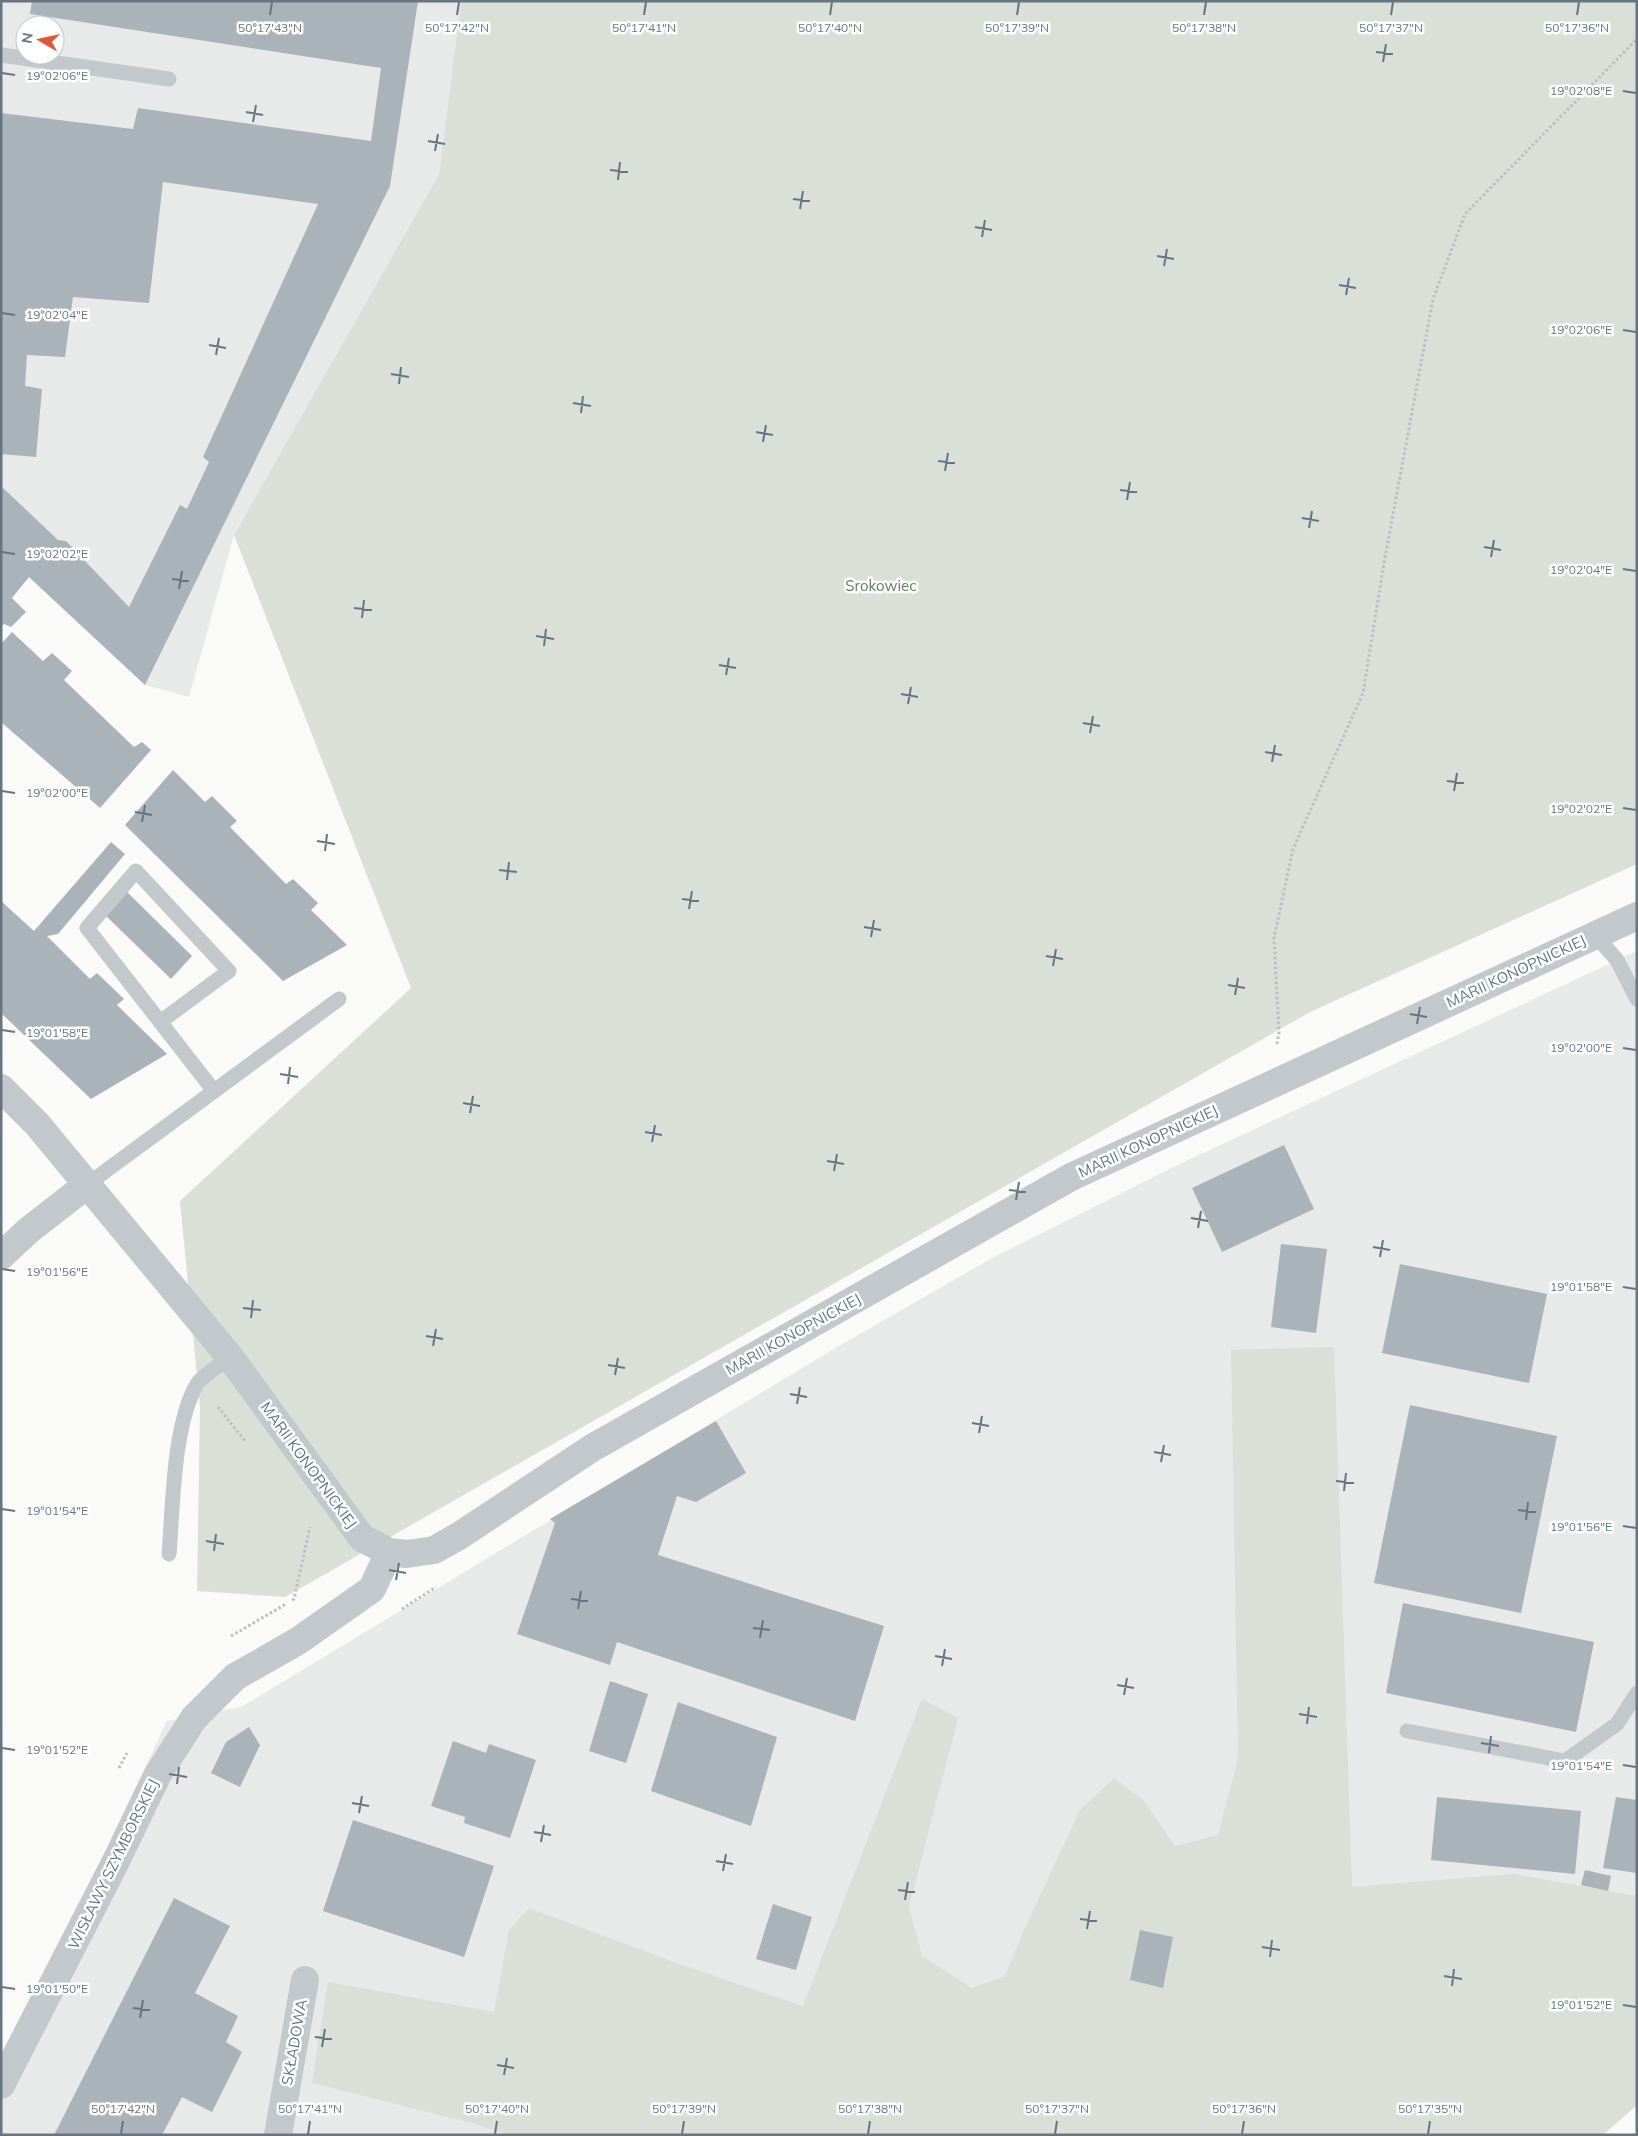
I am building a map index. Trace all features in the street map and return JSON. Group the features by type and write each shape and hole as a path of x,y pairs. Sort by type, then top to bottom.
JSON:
{"street":[{"name":"MARII KONOPNICKIEJ","path":"1,1088 37,1124 230,1357 362,1538 389,1552 407,1554 434,1550 459,1536 592,1448 1072,1177 1637,916"},
{"path":"1,1256 29,1230 88,1184"},
{"name":"WISŁAWY SZYMBORSKIEJ","path":"1,2085 114,1865 158,1774 194,1718 235,1678 298,1641 372,1589 389,1552"},
{"name":"SKŁADOWA","path":"278,2135 305,1980"}],"lane":[{"path":"1,55 168,80"},
{"path":"160,1022 229,971 136,871 86,928 214,1091"},
{"path":"1595,935 1617,960 1637,999"},
{"path":"88,1184 339,999"},
{"path":"169,1554 179,1438 187,1408 198,1382 230,1357"},
{"path":"1407,1731 1565,1761 1617,1724 1637,1692"}],"path":[{"path":"1271,1084 1279,1032 1274,938 1293,849 1363,693 1384,563 1433,299 1465,214 1637,40"},
{"path":"398,1612 439,1584"}],"shaded area":[{"path":"1,1 461,1 439,174 234,535 189,697 145,685 1,551"},
{"path":"1637,951 1637,1929 814,2135 1,2135 1,2073 167,1721 241,1707 832,1350 992,1258 1173,1167"}],"green space":[{"name":"Srokowiec","path":"461,1 1637,1 1637,864 1310,1012 285,1597 197,1591 200,1407 180,1201 411,988 234,535 439,174"},
{"path":"1334,1347 1352,1887 1514,1874 1637,1896 1637,2105 1603,2135 508,2135 475,2124 312,2083 328,1982 494,2012 509,1930 529,1908 671,1961 803,2006 922,1699 958,1718 909,1907 922,1956 972,1988 1005,1976 1024,1930 1080,1810 1114,1778 1144,1801 1175,1846 1218,1835 1238,1759 1231,1350"}],"building":[{"path":"32,1 418,1 390,186 145,685 29,577 12,598 26,612 11,627 4,624 1,626 1,486 58,540 66,541 129,607 180,505 187,509 209,462 203,457 318,204 163,182 149,303 73,297 65,357 27,355 25,386 42,389 36,457 1,454 1,113 133,129 138,108 371,141 381,68 65,19 65,15 30,14"},
{"path":"12,632 43,661 52,653 72,671 64,680 134,747 142,742 151,750 100,808 1,722 1,644"},
{"path":"173,770 205,802 212,796 237,821 230,827 286,884 293,879 318,903 311,910 347,945 283,981 125,825"},
{"path":"111,842 125,854 58,934 47,936 90,979 97,973 124,999 117,1005 167,1054 91,1099 1,1013 1,901 34,931"},
{"path":"126,891 192,956 171,979 104,914"},
{"path":"1284,1145 1314,1209 1222,1252 1192,1188"},
{"path":"1281,1244 1327,1249 1316,1333 1271,1327"},
{"path":"1400,1264 1547,1294 1529,1383 1382,1353"},
{"path":"1410,1405 1557,1436 1521,1613 1374,1583"},
{"path":"716,1421 746,1473 696,1502 677,1496 658,1555 884,1626 855,1721 617,1642 610,1665 517,1634 555,1523 550,1519"},
{"path":"1403,1603 1594,1642 1576,1732 1386,1693"},
{"path":"610,1681 648,1694 626,1763 589,1751"},
{"path":"678,1702 777,1737 751,1826 651,1791"},
{"path":"249,1727 260,1745 240,1787 211,1773 226,1742"},
{"path":"453,1741 486,1753 489,1744 536,1760 510,1838 464,1823 465,1817 431,1806"},
{"path":"1437,1797 1581,1811 1575,1874 1431,1860"},
{"path":"1616,1797 1637,1800 1637,1873 1603,1868"},
{"path":"353,1820 494,1866 464,1957 323,1911"},
{"path":"1585,1870 1611,1876 1608,1891 1581,1885"},
{"path":"174,1898 230,1926 195,1993 238,2016 226,2042 242,2052 212,2112 182,2097 162,2135 54,2135"},
{"path":"773,1904 812,1917 796,1970 756,1959"},
{"path":"1140,1930 1173,1937 1163,1988 1130,1980"}]}
